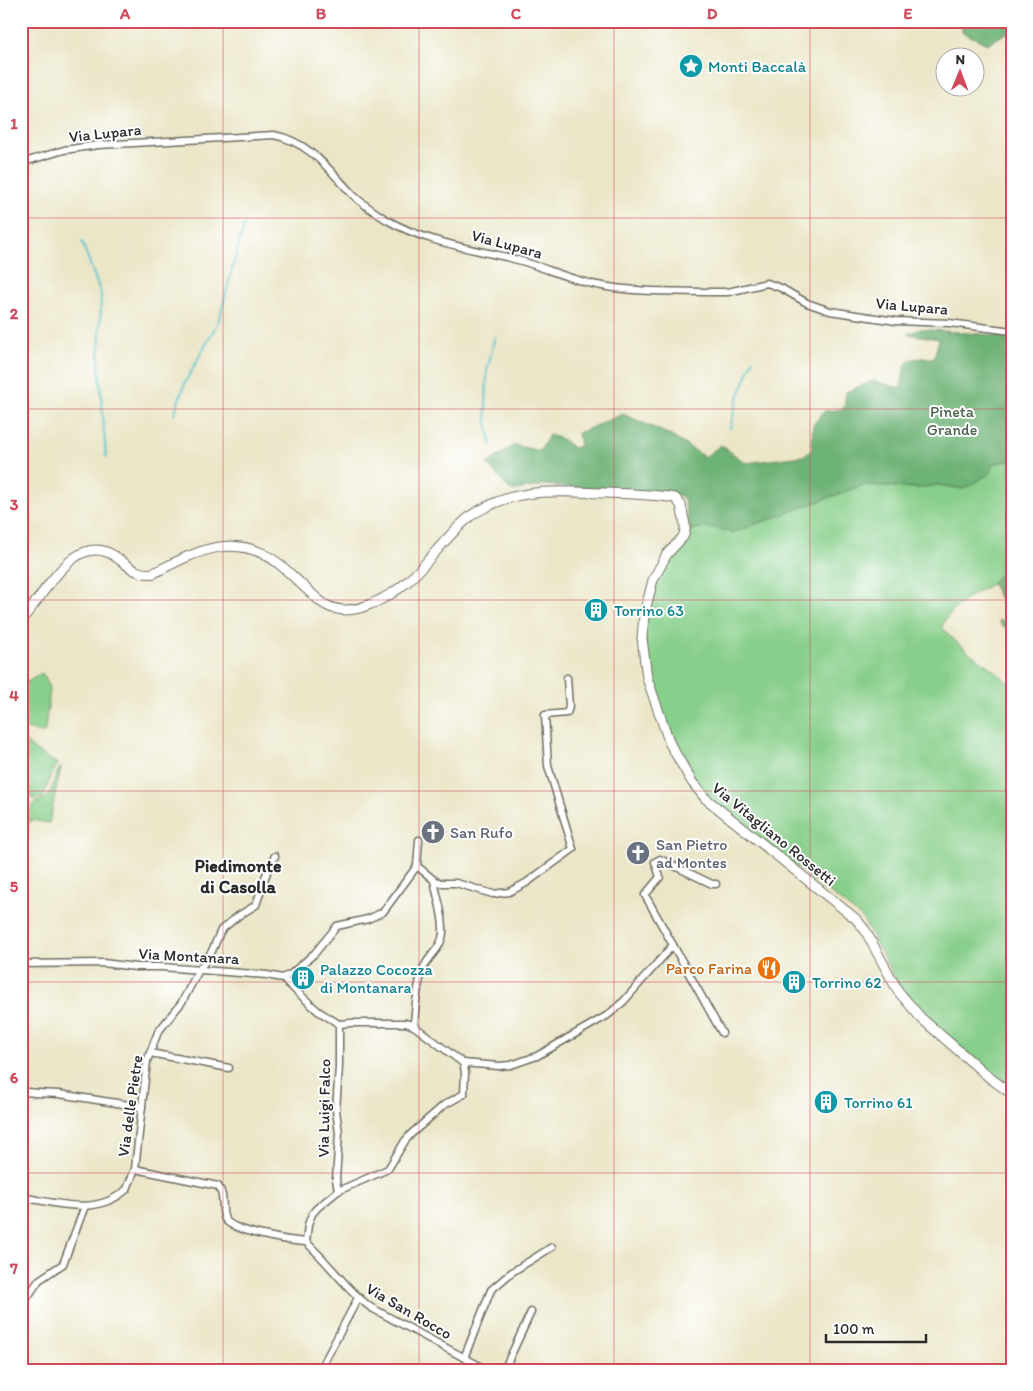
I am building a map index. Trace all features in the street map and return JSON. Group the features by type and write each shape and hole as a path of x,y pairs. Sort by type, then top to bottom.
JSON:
{"street":[{"name":"Via Lupara","path":"21,163 64,150 98,145 274,135 292,140 316,156 355,197 374,212 397,226 444,242 528,263 573,279 612,287 718,292 728,292 767,283 781,288 807,303 830,311 896,321 949,323 1012,331"},
{"name":"Via Vitagliano Rossetti","path":"21,620 71,559 83,552 93,550 109,553 134,570 147,575 154,574 202,551 216,547 242,547 272,559 324,604 332,608 350,610 362,608 380,601 399,590 410,581 468,518 482,509 508,498 526,493 551,491 651,495 675,498 681,505 685,531 683,537 667,554 653,580 644,615 642,638 647,678 670,744 692,782 705,798 856,919 865,930 898,991 921,1018 990,1078 1012,1094"},
{"path":"417,866 434,880 441,883 456,883 493,894 509,892 526,883 573,849 548,766 545,715 567,713 570,707 567,678"},
{"path":"419,840 417,866 383,912 337,926 315,953 291,974 282,978 318,1010 339,1024 406,1023 414,1026 463,1063 511,1065 537,1056 608,1015 624,1000 673,945"},
{"name":"Via delle Pietre","path":"85,1206 93,1206 124,1192 130,1184 135,1169 148,1061 158,1032 182,1002 199,970 212,952 221,930 238,916 256,905 268,869 275,856"},
{"path":"716,884 695,876 664,860 657,860 655,862 660,877 646,892 645,898 722,1032"},
{"path":"414,1026 422,972 431,954 441,945 443,934 442,913 434,880"},
{"name":"Via Montanara","path":"21,964 103,963 136,967 162,967 267,975 282,978"},
{"name":"Via Luigi Falco","path":"338,1191 336,1179 339,1133 336,1110 339,1024"},
{"path":"150,1053 229,1068"},
{"path":"135,1169 218,1186 222,1191 224,1218 230,1224 240,1230 294,1242 306,1242 308,1225 312,1214 317,1208 338,1191 388,1169 411,1134 444,1106 464,1094 465,1072 463,1063"},
{"path":"21,1091 40,1095 45,1093 59,1094 142,1107"},
{"path":"21,1196 85,1206 63,1264 38,1280 21,1309"},
{"name":"Via San Rocco","path":"306,1242 322,1257 358,1298 370,1307 487,1370"},
{"path":"464,1358 491,1290 512,1272 552,1247"},
{"path":"320,1370 358,1298"},
{"path":"504,1370 531,1312"}],"green space":[{"path":"962,21 1012,21 1012,30 987,44 962,32"},
{"name":"Pineta Grande","path":"921,329 1002,336 1012,340 1012,460 992,464 991,473 964,489 938,485 918,488 863,485 732,533 711,528 690,530 684,499 679,495 545,485 511,491 487,464 514,445 540,451 549,435 562,439 574,448 580,446 578,433 623,414 668,434 705,457 721,445 746,463 803,456 812,449 813,425 824,411 844,409 846,392 873,381 901,388 905,366 908,362 916,359 934,358 939,339 908,334"},
{"path":"1012,460 1012,571 998,576 992,584 963,602 950,614 942,627 958,644 995,671 1012,687 1012,1089 965,1052 931,1022 912,1002 900,987 862,918 729,815 700,788 678,753 662,714 650,675 645,640 650,600 657,579 687,538 690,530 711,528 732,533 863,485 918,488 938,485 964,489 992,464"},
{"path":"1012,571 1012,581 1001,584 1009,603 1012,604 1012,621 1003,628 998,621 1004,622 1009,617 992,584 998,576"},
{"path":"42,673 46,679 49,694 45,732 41,733 23,728 21,730 21,686"},
{"path":"21,738 36,751 58,764 51,775 43,798 32,799 29,794 27,795 27,810 31,809 35,802 42,800 50,793 61,767 49,823 31,820 28,825 21,822 21,761 26,760 26,757"}],"waterway":[{"path":"174,414 185,383 219,320 244,225"},
{"path":"82,242 101,294 99,364 106,457"},
{"path":"491,445 486,413 487,371 495,336"},
{"path":"730,428 737,400 753,360"}],"place":[{"name":"Monti Baccalà","path":"691,66"},
{"name":"Torrino 63","path":"596,610"},
{"name":"San Rufo","path":"433,832"},
{"name":"San Pietro ad Montes","path":"638,853"},
{"name":"Parco Farina","path":"769,968"},
{"name":"Palazzo Cocozza di Montanara","path":"303,978"},
{"name":"Torrino 62","path":"794,982"},
{"name":"Torrino 61","path":"826,1102"}],"district":[{"name":"Piedimonte di Casolla","path":"238,876"}]}
